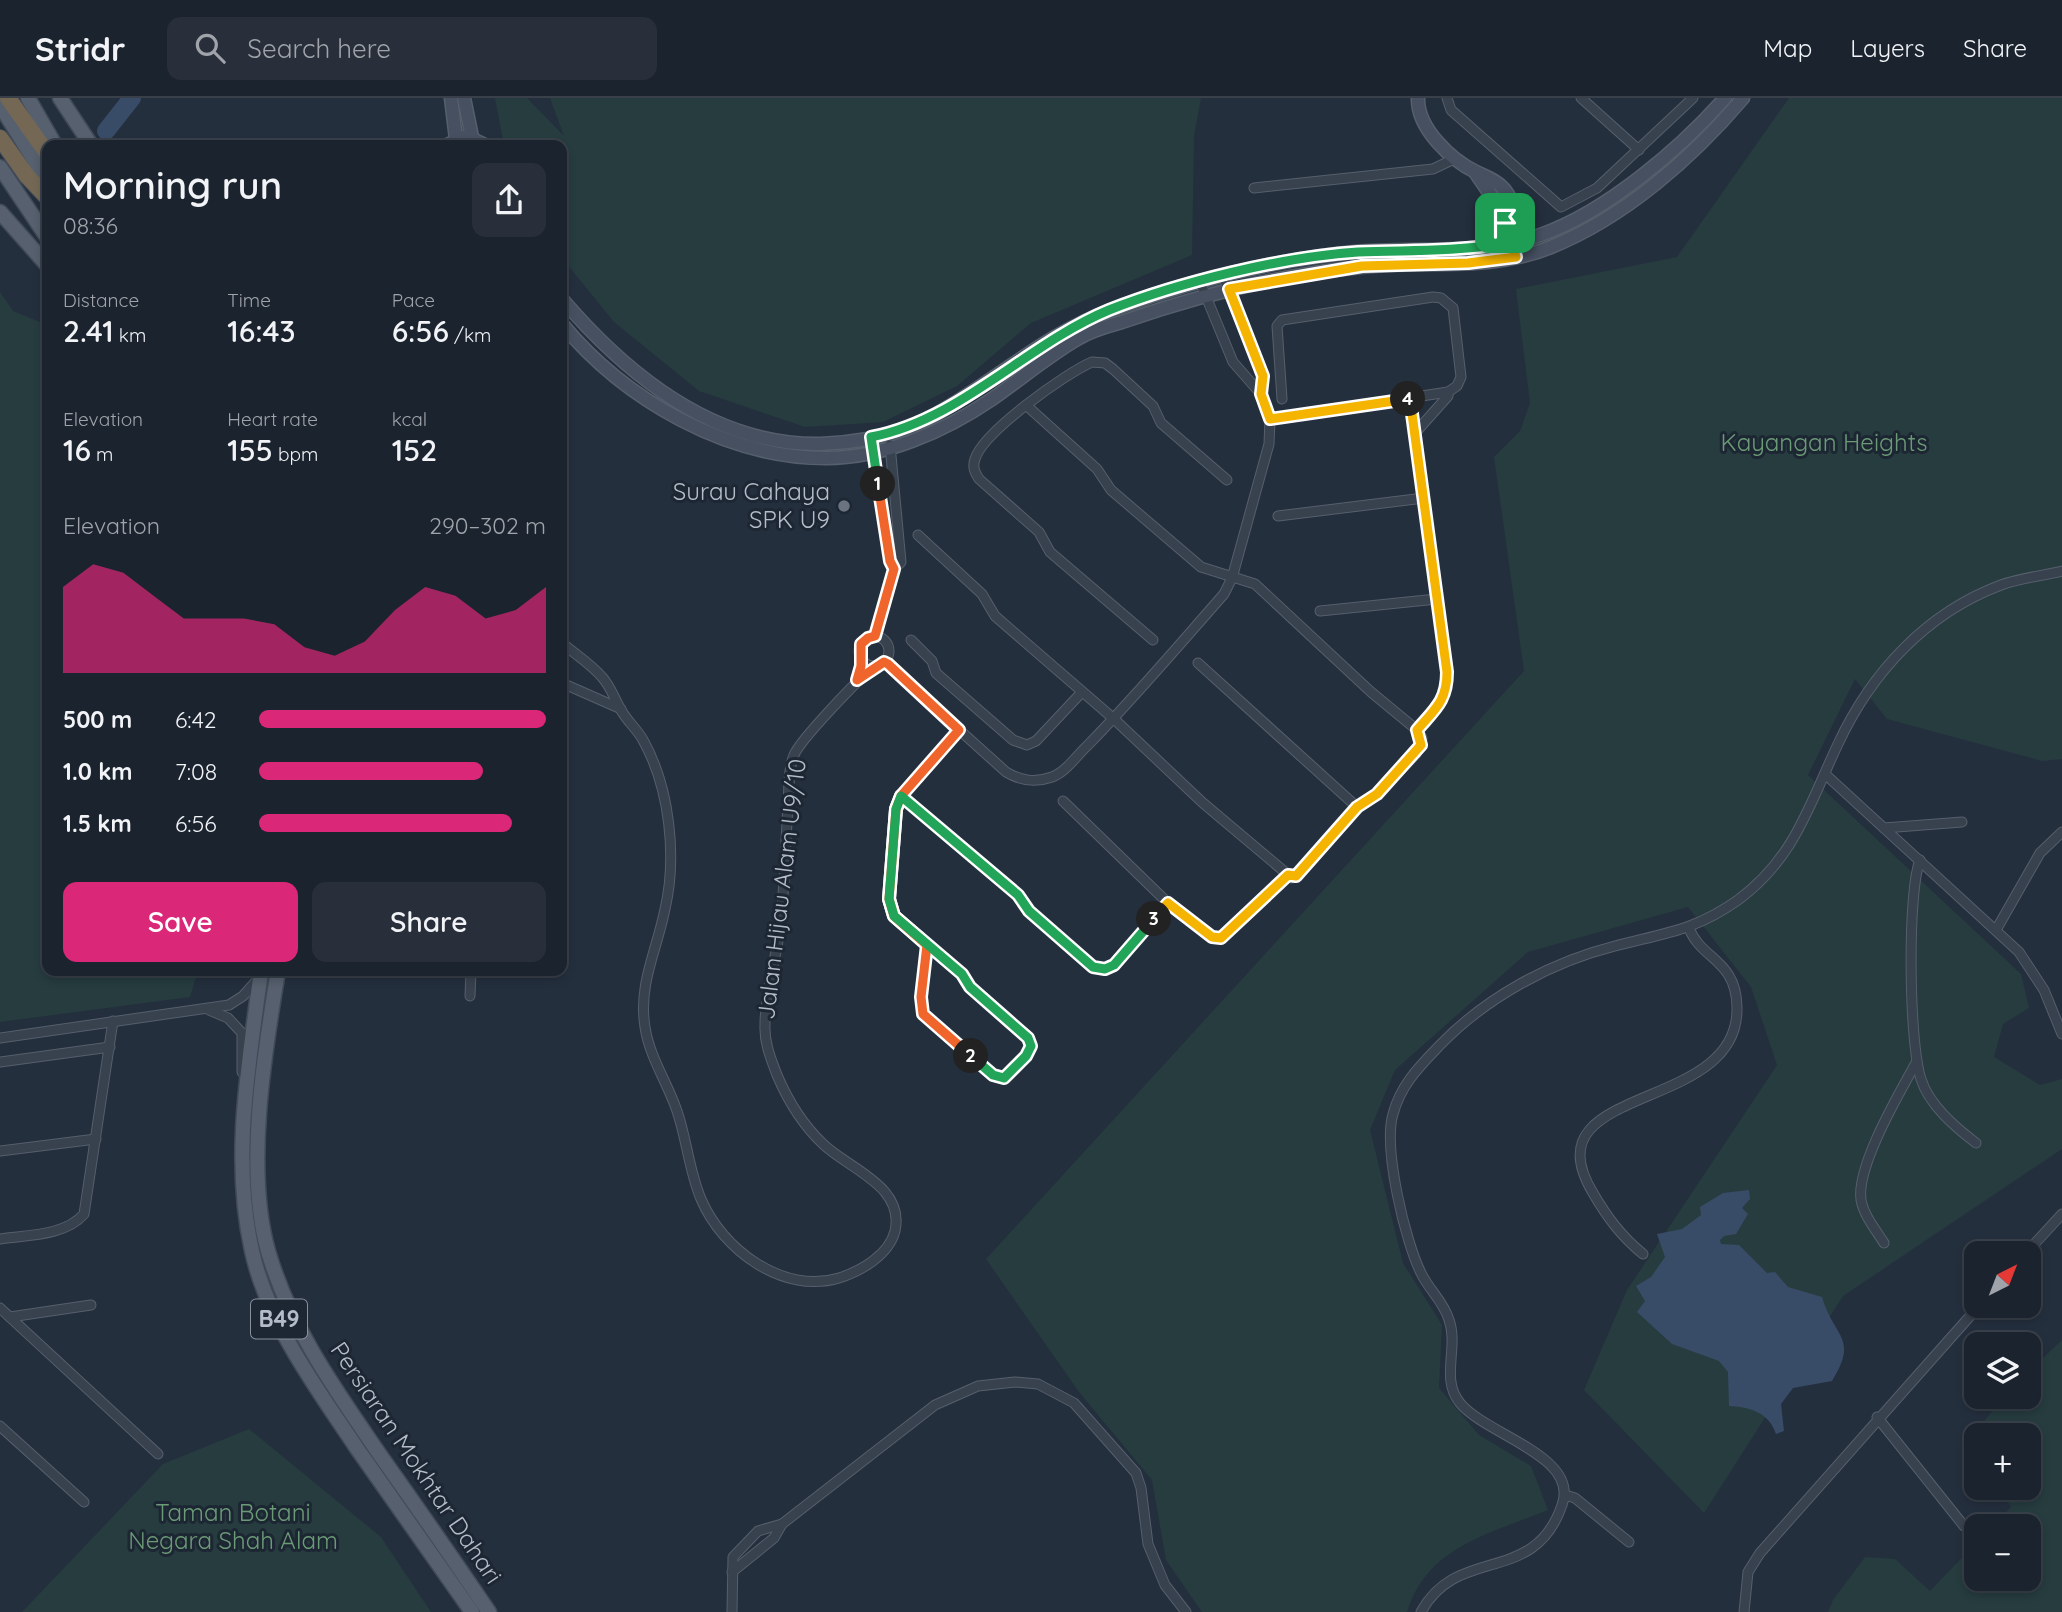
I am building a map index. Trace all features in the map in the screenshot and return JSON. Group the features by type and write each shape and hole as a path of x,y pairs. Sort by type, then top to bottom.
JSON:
{"highway":[{"path":"8,98 42,146"},
{"path":"0,138 27,176 42,192"}],"main road":[{"path":"28,98 52,140"},
{"path":"60,98 88,140"},
{"path":"0,105 42,173"},
{"path":"0,167 42,230"},
{"path":"0,212 42,259"},
{"name":"Persiaran Mokhtar Dahari","path":"261,976 243,1094 244,1199 252,1252 269,1300 306,1374 472,1612"},
{"name":"Persiaran Mokhtar Dahari","path":"277,976 258,1134 260,1199 268,1250 286,1298 320,1367 489,1612"}],"street":[{"path":"451,98 452,140"},
{"path":"464,98 472,137"},
{"path":"1418,98 1422,121 1430,134 1456,158 1475,172 1490,177 1503,188 1518,217 1530,254"},
{"path":"1447,98 1451,110 1556,205 1566,206 1587,194 1639,150 1693,98"},
{"path":"1581,98 1639,150"},
{"path":"567,304 621,363 678,403 720,422 749,434 785,442 821,444 871,437 909,427 977,388 1073,326 1114,309 1200,282 1304,259 1356,252 1486,246 1512,243 1543,234 1610,199 1658,160 1725,98"},
{"path":"567,329 600,363 643,397 721,439 798,457 829,458 873,451 914,442 988,402 1080,337 1206,295 1362,266 1468,263 1530,254 1591,229 1644,191 1709,135 1744,98"},
{"path":"460,140 472,137 477,140"},
{"path":"1254,188 1433,169 1456,158"},
{"path":"1475,172 1501,210 1516,257"},
{"path":"1518,217 1543,234"},
{"path":"1486,246 1505,223"},
{"path":"1223,276 1263,376 1261,394"},
{"path":"859,654 865,663 879,664 1006,772 1019,779 1034,781 1054,776 1114,719 1224,594 1232,578 1269,444 1270,419 1261,394 1233,362 1200,282"},
{"path":"1270,419 1448,392 1457,386 1461,377 1452,308 1441,298 1433,297 1278,323 1282,400"},
{"path":"1153,640 1050,552 1039,532 974,472 974,461 979,450 1027,406 1083,366 1092,362 1105,363 1153,406 1160,423 1227,480"},
{"path":"1415,433 1448,396 1448,392"},
{"path":"1410,399 1447,691 1417,730"},
{"path":"1027,406 1097,468 1111,490 1191,558 1202,567 1255,584 1371,692 1417,730 1422,738 1416,754 1377,794 1357,807 1290,876 1221,938 1212,937 1168,903 1063,801"},
{"path":"875,636 894,569 901,562 887,434"},
{"path":"871,437 890,561 894,569"},
{"path":"1278,516 1424,498"},
{"path":"918,535 982,594 995,616 1114,719 1178,781 1290,876"},
{"path":"1421,1612 1429,1598 1447,1580 1467,1571 1527,1553 1544,1540 1565,1495 1560,1475 1551,1463 1484,1424 1453,1394 1450,1383 1452,1334 1449,1319 1424,1280 1410,1244 1391,1159 1392,1117 1400,1092 1412,1074 1478,1009 1538,975 1612,946 1671,935 1689,928 1741,898 1782,858 1804,822 1856,710 1889,661 1912,638 1969,599 1992,589 2062,571"},
{"path":"1321,611 1437,599"},
{"path":"857,680 861,666 859,654 864,640 875,636 883,639 888,648 879,664"},
{"path":"911,640 932,661 936,673 1013,740 1027,745 1036,741 1083,692"},
{"name":"Jalan Hijau Alam U9/10","path":"567,647 600,674 613,691 621,709 643,741 657,773 669,830 670,881 659,934 647,970 644,1021 647,1039 679,1116 700,1197 710,1219 744,1254 781,1276 823,1282 841,1277 874,1260 888,1247 895,1232 896,1214 889,1196 878,1184 837,1157 796,1112 766,1047 765,1024 780,926 793,758 857,680 879,664"},
{"path":"1198,663 1357,807"},
{"path":"567,685 621,709"},
{"path":"927,945 921,997 923,1014 993,1075 1004,1078 1009,1075 1029,1051 1028,1038 970,987 962,974 894,916 889,899 896,809 901,796 959,730"},
{"path":"1825,774 1996,930 2033,971 2062,1034"},
{"path":"901,796 1018,895 1029,911 1093,967 1105,969 1114,965 1168,903"},
{"path":"1884,828 1962,822"},
{"path":"1996,930 2040,853 2049,841 2062,832"},
{"path":"1920,860 1914,888 1912,1007 1917,1061 1922,1081 1933,1099 1953,1125 1976,1143"},
{"path":"1643,1254 1620,1235 1606,1216 1586,1183 1581,1153 1595,1123 1622,1106 1702,1071 1714,1063 1732,1038 1737,1008 1730,976 1691,934 1689,928"},
{"path":"0,1038 236,1002 258,976"},
{"path":"470,996 471,976"},
{"path":"201,1007 228,1018 242,1033 243,1094"},
{"path":"0,1239 65,1229 76,1223 84,1214 113,1021"},
{"path":"0,1062 110,1047"},
{"path":"1884,1243 1866,1215 1861,1188 1884,1124 1917,1061"},
{"path":"0,1151 96,1139"},
{"path":"2038,1241 2058,1222 2062,1214"},
{"path":"10,1317 91,1305"},
{"path":"0,1308 158,1454"},
{"path":"1744,1612 1752,1563 1877,1418 1968,1318"},
{"path":"732,1612 731,1563 738,1549 758,1531 782,1524 934,1405 978,1386 1015,1382 1038,1384 1074,1403 1136,1473 1152,1554 1165,1585 1186,1612"},
{"path":"1877,1418 1964,1526"},
{"path":"0,1426 84,1502"},
{"path":"1565,1495 1575,1498 1629,1542"},
{"path":"732,1572 774,1538 782,1524"}],"green space":[{"path":"495,98 527,98 564,136 550,98 1201,98 1194,136 1192,255 1031,323 957,386 883,422 805,427 699,391 614,322 567,264 567,140 503,140"},
{"name":"Kayangan Heights","path":"1789,98 2062,98 2062,759 2042,761 1887,719 1855,679 1808,775 2021,974 2029,1008 2003,1024 1994,1057 2040,1085 2062,1079 2062,1149 1843,1296 1704,1513 1584,1390 1627,1290 1777,1065 1751,987 1688,907 1528,952 1395,1070 1370,1130 1403,1263 1442,1325 1439,1388 1479,1435 1531,1466 1548,1510 1483,1535 1445,1557 1429,1572 1416,1590 1407,1612 1202,1612 1166,1560 1152,1480 1079,1392 986,1259 1524,671 1494,457 1520,431 1530,403 1516,289 1677,257"},
{"path":"0,292 13,311 42,323 42,976 196,976 190,997 0,1022"},
{"path":"2062,1340 2062,1612 1828,1612 1833,1600 1865,1557 1895,1559 1930,1591 1964,1556 1964,1591 2041,1591 2041,1514 2004,1514 2011,1507 2007,1500 2041,1500 2041,1423 1983,1423 1994,1409 2041,1409 2041,1360"},
{"name":"Taman Botani Negara Shah Alam","path":"249,1429 381,1537 431,1612 22,1612 163,1464"}],"water":[{"path":"1749,1190 1750,1199 1742,1208 1748,1214 1736,1234 1724,1236 1720,1240 1721,1244 1739,1245 1767,1273 1775,1272 1788,1287 1822,1297 1844,1346 1844,1355 1832,1381 1793,1388 1781,1404 1784,1431 1776,1434 1769,1420 1757,1412 1729,1406 1728,1372 1719,1361 1672,1344 1637,1312 1645,1301 1636,1286 1651,1277 1665,1257 1657,1234 1682,1229 1701,1215 1700,1207 1723,1193"}],"waterway":[{"path":"106,131 132,98"}],"place":[{"name":"Surau Cahaya SPK U9","path":"844,506"}],"route":[{"path":"1505,223 1486,246 1356,252 1304,259 1200,282 1114,309 1073,326 977,388 909,427 871,437 890,561 894,569 875,636 864,640 859,649 861,666 857,680 884,662 959,730 901,796 896,809 889,899 894,916 927,945 920,1007 923,1014 993,1075 1004,1078 1009,1075 1031,1046 1028,1038 970,987 962,974 894,916 889,899 896,809 901,796 1018,895 1029,911 1093,967 1105,969 1114,965 1168,903 1212,937 1221,938 1288,875 1292,878 1296,876 1357,807 1377,794 1416,754 1422,738 1417,730 1447,691 1447,672 1410,399 1270,419 1261,394 1263,376 1229,289 1362,266 1468,263 1516,257 1505,223"}]}
